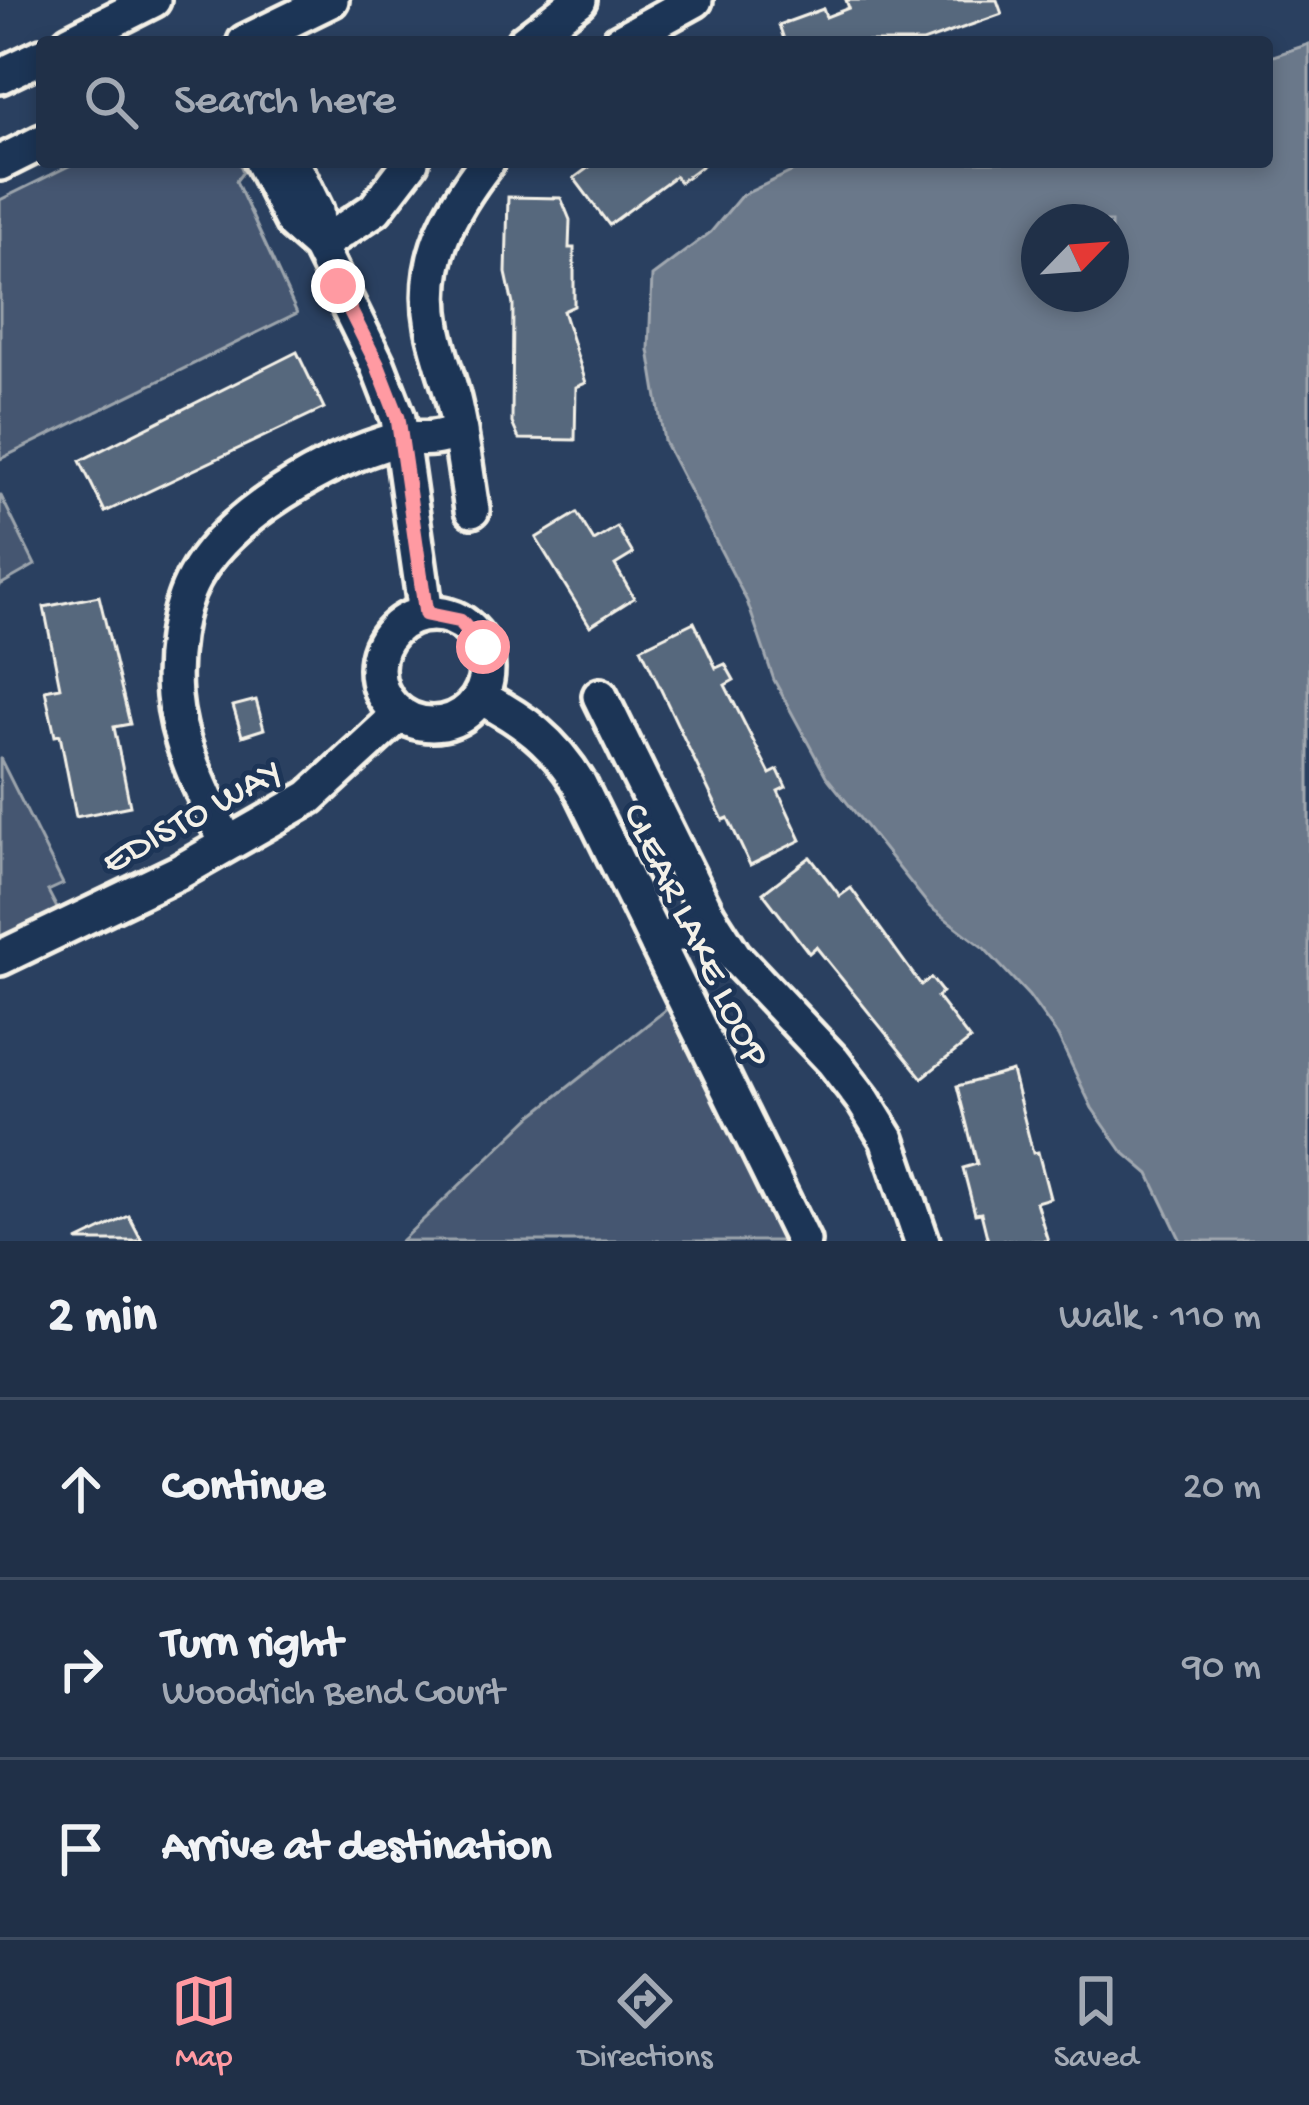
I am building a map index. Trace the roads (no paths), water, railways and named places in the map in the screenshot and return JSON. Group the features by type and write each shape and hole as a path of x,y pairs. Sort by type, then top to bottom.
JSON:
{"street":[{"path":"82,36 153,0"},
{"path":"257,36 331,0"},
{"path":"532,36 579,0"},
{"path":"630,36 695,0"},
{"path":"0,76 36,59"},
{"path":"0,163 36,145"},
{"path":"278,168 316,211 319,246 377,364 402,438 426,614"},
{"path":"319,246 374,209 406,168"},
{"path":"472,510 460,431 433,328 429,284 439,238 460,194 482,168"},
{"path":"227,844 188,754 174,697 178,629 192,580 220,542 266,504 347,458 402,438 429,439 460,431"},
{"path":"426,614 460,621 483,647 487,664 479,697 468,711 435,724 400,714 380,688 378,654 396,627 426,614"},
{"path":"600,696 707,914 734,956 832,1061 887,1139 922,1241"},
{"name":"CLEAR LAKE LOOP","path":"479,697 523,719 562,757 803,1241"},
{"name":"EDISTO WAY","path":"0,958 179,872 310,797 400,714"},
{"path":"658,945 707,914"}]}
